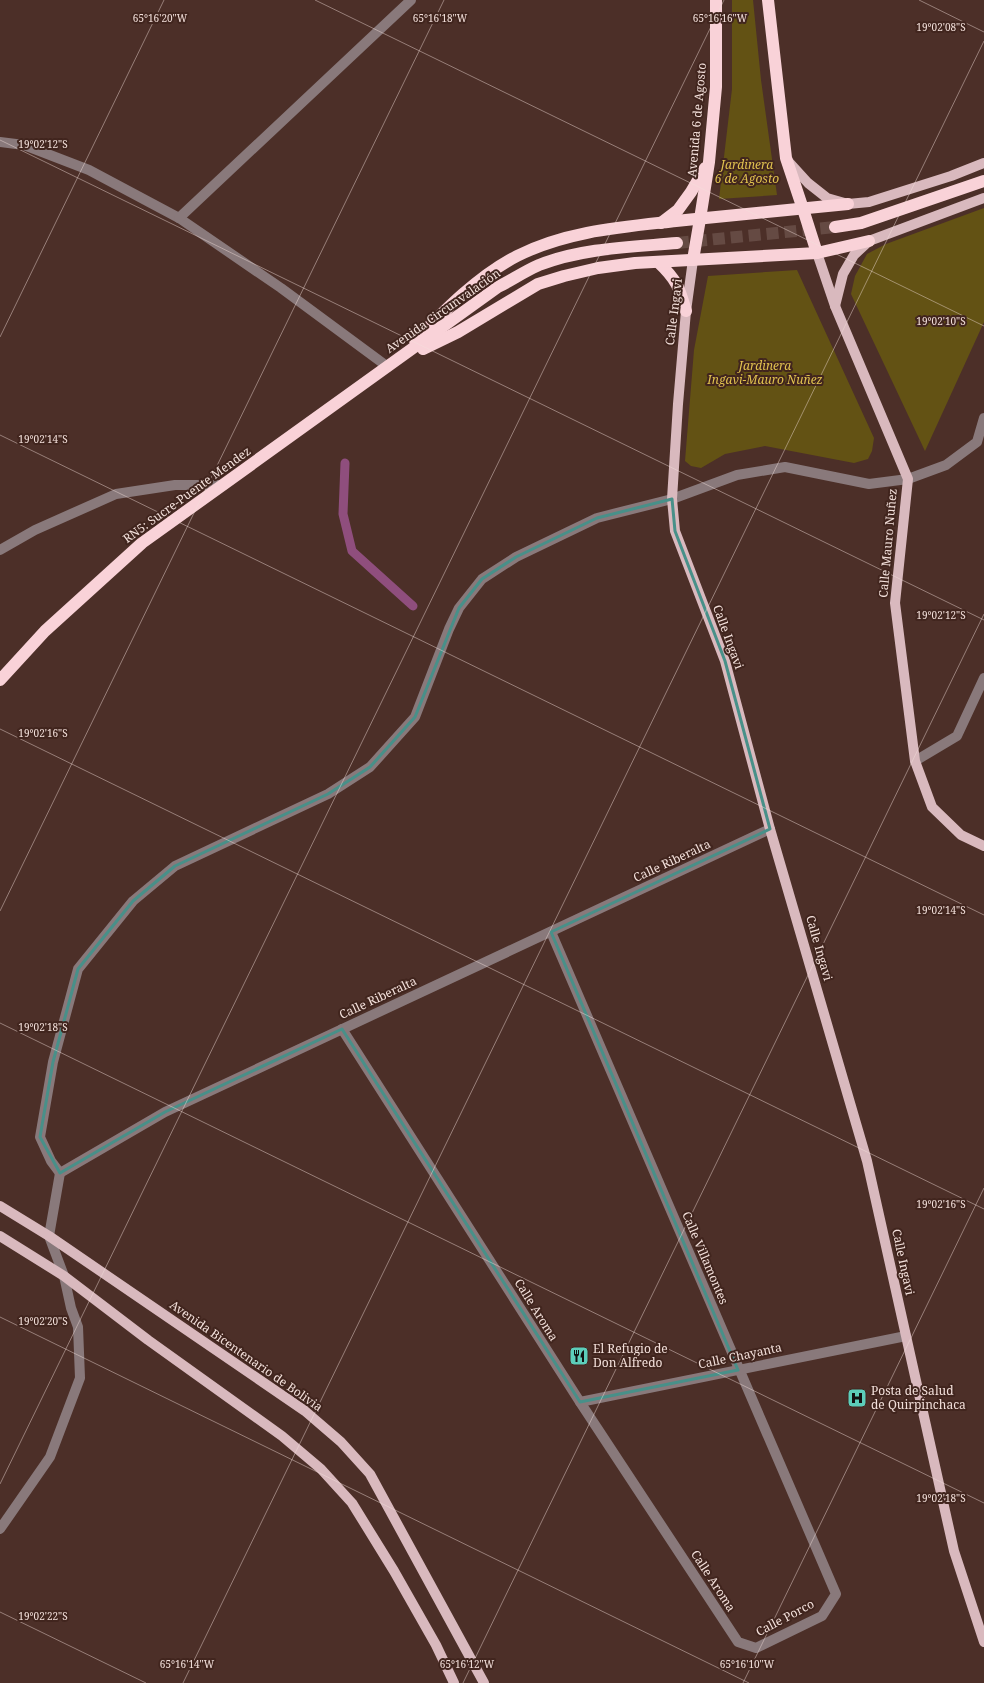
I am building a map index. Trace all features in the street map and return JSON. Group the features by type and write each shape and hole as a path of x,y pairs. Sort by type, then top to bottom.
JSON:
{"highway":[{"name":"Avenida 6 de Agosto","path":"693,260 709,162 716,87 716,0"},
{"path":"768,0 786,158 817,253"},
{"path":"661,223 678,210 692,192 709,162"},
{"path":"835,228 861,223 984,181"},
{"path":"390,366 441,314 466,292 492,271 516,256 537,247 581,233 633,225 848,204"},
{"path":"390,366 458,332 538,284 598,268 634,263 817,253 869,241"},
{"name":"Avenida Circunvalación","path":"390,366 498,287 539,266 572,256 620,248 677,243"},
{"path":"658,262 672,275 679,288 686,311"},
{"name":"RN5: Sucre-Puente Mendez","path":"0,680 45,631 142,543 390,366"}],"main road":[{"path":"786,158 808,183 827,198 848,204 869,202 951,176 984,163"},
{"path":"835,306 843,274 854,255 869,241 984,198"},
{"name":"Calle Mauro Nuñez","path":"817,253 835,306 908,479 896,603 915,761 932,807 961,835 984,846"},
{"name":"Calle Ingavi","path":"693,260 686,311 678,404 672,499 675,531 725,661 770,829 867,1160 954,1551 984,1642"},
{"name":"Avenida Bicentenario de Bolivia","path":"0,1206 49,1236 305,1411 341,1442 370,1474 484,1683"},
{"path":"0,1236 64,1276 148,1340 282,1436 321,1469 352,1504 394,1571 436,1645 454,1683"}],"street":[{"path":"179,218 411,0"},
{"path":"0,142 24,145 89,170 179,218 281,288 390,366"},
{"path":"0,1529 50,1457 80,1378 78,1327 71,1308 64,1276 49,1236 60,1173 51,1161 40,1137 53,1062 78,969 133,901 175,866 328,794 370,767 414,717 448,629 459,608 482,579 516,557 597,518 672,499 737,474 785,467 869,484 908,479 946,466 977,442 984,418"},
{"path":"0,550 35,530 116,494 175,485 224,485"},
{"path":"915,761 956,736 983,681"},
{"name":"Calle Riberalta","path":"60,1173 165,1112 770,829"},
{"name":"Calle Villamontes","path":"551,932 738,1370 836,1594"},
{"name":"Calle Aroma","path":"342,1030 580,1402 738,1642"},
{"name":"Calle Chayanta","path":"580,1402 906,1336"},
{"name":"Calle Porco","path":"738,1642 756,1648 822,1616 836,1594"}],"highlighted area":[{"path":"672,499 675,531 725,661 770,829 551,932 738,1370 580,1402 342,1029 165,1112 60,1173 40,1137 53,1062 78,969 133,901 175,866 328,794 370,767 415,717 459,608 482,579 516,557 597,518"}],"green space":[{"name":"Jardinera 6 de Agosto","path":"732,0 753,0 761,80 777,195 719,199 732,89"},
{"path":"984,208 984,322 925,451 851,294 855,276 867,254 886,244"},
{"name":"Jardinera Ingavi-Mauro Nuñez","path":"797,270 874,438 872,451 868,459 854,463 765,446 725,454 701,468 691,466 685,461 694,350 708,276"}],"waterway":[{"path":"345,463 343,514 352,551 413,606"}],"tunnel":[{"path":"677,243 835,227"}],"place":[{"name":"El Refugio de Don Alfredo","path":"579,1356"},
{"name":"Posta de Salud de Quirpinchaca","path":"857,1398"}]}
